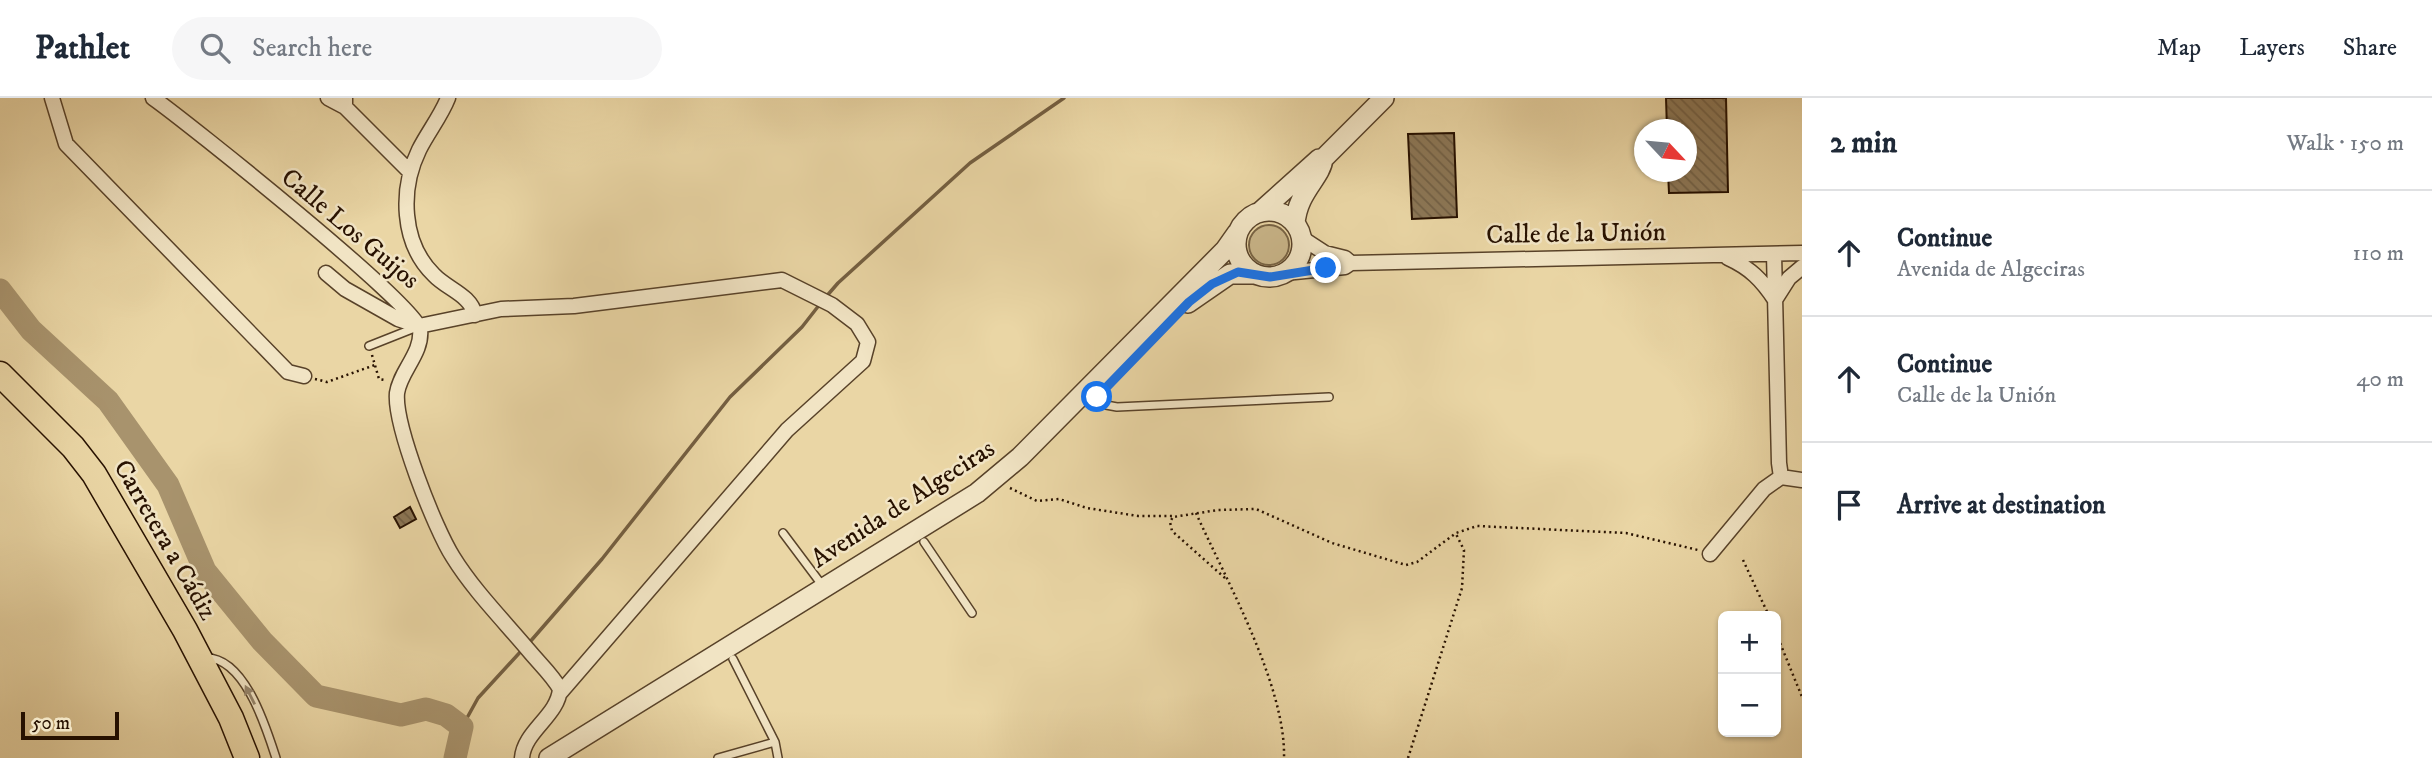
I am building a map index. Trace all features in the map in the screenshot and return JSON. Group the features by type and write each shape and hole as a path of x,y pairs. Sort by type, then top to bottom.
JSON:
{"highway":[{"name":"Carretera a Cádiz","path":"0,374 73,447 94,474 195,662 235,758"},
{"name":"Carretera a Cádiz","path":"0,388 85,477 195,662 232,718 247,758"}],"street":[{"path":"52,98 66,144 288,372 304,376"},
{"name":"Calle Los Guijos","path":"153,98 220,148 413,315 419,326 419,345 399,382 397,412 421,483 453,557 558,686 560,693"},
{"path":"328,98 345,102 410,172"},
{"path":"448,98 410,172 406,220 412,242 424,264 435,277 467,299 473,306 475,315"},
{"path":"1323,159 1314,159 1260,212 1246,220 1237,233 1238,257 1254,274 1270,277 1285,273 1300,254 1298,203 1322,167 1323,159 1384,98"},
{"path":"1260,212 1283,214 1298,231"},
{"name":"Calle de la Unión","path":"1298,231 1325,253 1345,258 1351,263"},
{"name":"Avenida de Algeciras","path":"550,758 978,493 1004,471 1216,259 1237,233"},
{"name":"Calle de la Unión","path":"1285,273 1345,267 1351,263 1802,253"},
{"path":"1710,554 1780,470 1774,254"},
{"path":"1724,256 1745,265 1763,281 1775,300"},
{"path":"1775,300 1789,278 1802,267"},
{"path":"326,273 377,307 419,326 501,309 574,306 782,280 832,304 866,336 868,349 863,361 787,430 560,693 524,746 522,758"},
{"name":"Avenida de Algeciras","path":"572,758 924,542 1006,486 1200,292 1230,274 1254,274"},
{"path":"1780,470 1802,480"}],"lane":[{"path":"369,346 419,326"},
{"path":"1097,397 1106,405 1117,407 1329,397"},
{"path":"783,533 824,588"},
{"path":"924,542 972,613"},
{"path":"195,662 212,658 236,670 257,709 276,758"},
{"path":"733,659 775,742 778,758"},
{"path":"718,758 775,742"}],"path":[{"path":"369,346 379,379 399,382"},
{"path":"304,376 327,382 375,365"},
{"path":"1006,486 1037,501 1059,499 1087,508 1138,516 1173,517 1256,509 1332,543 1406,565 1417,562 1456,533 1477,526 1626,533 1670,541 1710,554"},
{"path":"1196,513 1271,682 1283,726 1284,758"},
{"path":"1173,517 1170,522 1172,531 1225,578"},
{"path":"1408,758 1462,588 1464,550 1456,533"},
{"path":"1743,560 1767,611"},
{"path":"1781,645 1802,696"}],"shaded area":[{"path":"1269,225 1283,231 1289,245 1283,259 1269,265 1255,259 1249,245 1255,231"}],"building":[{"path":"1666,98 1726,98 1728,192 1669,193 1668,182 1697,182 1697,119 1667,119"},
{"path":"1454,133 1457,217 1412,219 1408,134"},
{"path":"410,507 416,519 400,528 394,517"}],"waterway":[{"path":"825,298 838,283 970,163 1064,98"},
{"path":"0,290 31,330 108,401 168,485 205,571 262,641 316,696 401,715 426,709 446,715 462,727 455,758"},
{"path":"529,643 602,559 730,397 802,327 820,304"},
{"path":"462,727 478,698 523,649"}],"route":[{"path":"1097,397 1189,302 1212,284 1238,272 1270,277 1326,268"}]}
